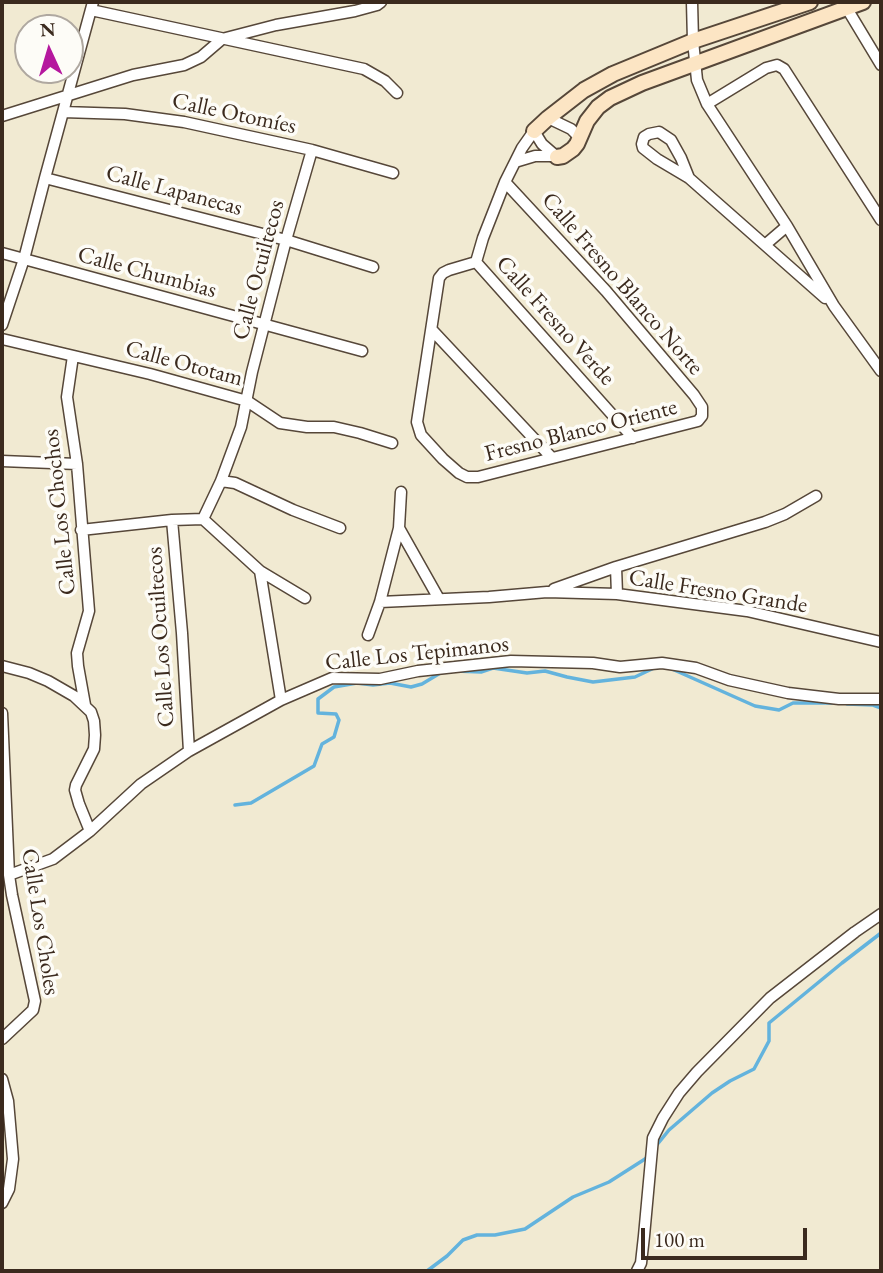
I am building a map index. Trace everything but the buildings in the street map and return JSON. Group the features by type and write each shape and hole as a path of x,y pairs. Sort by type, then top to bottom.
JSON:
{"street":[{"path":"2,116 133,75 184,65 201,57 222,39 276,25 367,8 382,2"},
{"path":"692,2 698,85 707,104 787,226 834,306 881,371"},
{"path":"552,458 432,330 439,278 449,270 476,262 505,182 527,139 548,118 584,90 693,41 810,2"},
{"path":"515,162 535,156 557,157 568,153 577,144 587,121 598,107 610,98 642,83 844,5 863,2"},
{"path":"844,5 881,65"},
{"path":"2,325 24,259 92,6 222,39 364,69 385,81 397,93"},
{"path":"707,104 766,68 777,65 784,69 881,220"},
{"name":"Calle Otomíes","path":"63,112 125,114 184,122 312,150 393,173"},
{"path":"548,118 571,129 580,138"},
{"path":"534,131 542,144 557,157"},
{"path":"689,178 671,140 659,132 645,137 643,148 689,178 834,306"},
{"name":"Calle Ocuiltecos","path":"203,519 241,426 264,325 312,150"},
{"name":"Calle Lapanecas","path":"44,177 286,240 373,267"},
{"name":"Calle Fresno Blanco Norte","path":"505,182 606,291 685,384 701,404 702,416"},
{"path":"765,244 787,226"},
{"name":"Calle Chumbias","path":"2,253 362,351"},
{"name":"Calle Fresno Verde","path":"476,262 634,438"},
{"name":"Fresno Blanco Oriente","path":"432,330 418,429 443,459 467,477 478,477 693,423 702,416"},
{"name":"Calle Ototam","path":"2,339 150,373 247,401 280,423 307,428 334,428 392,443"},
{"name":"Calle Los Chochos","path":"73,356 67,397 77,464 89,611 77,653 85,705"},
{"path":"2,461 77,464"},
{"path":"220,481 235,483 340,528"},
{"path":"368,635 400,528 401,492"},
{"name":"Calle Fresno Grande","path":"547,592 616,567 765,522 816,496"},
{"path":"82,530 203,519 260,571 304,598"},
{"name":"Calle Los Ocuiltecos","path":"172,520 182,633 188,751"},
{"path":"400,528 439,599"},
{"path":"616,567 617,594"},
{"path":"260,571 281,700"},
{"name":"Calle Fresno Grande","path":"380,602 547,592 617,594 747,611 881,642"},
{"name":"Calle Los Tepimanos","path":"9,875 53,859 90,831 141,784 188,751 281,700 332,678 380,679 418,671 512,661 593,663 620,667 662,663 696,668 729,680 788,693 839,699 881,699"},
{"path":"2,666 48,681 74,696 91,712 94,721 94,749 75,790 90,831"},
{"name":"Calle Los Choles","path":"2,713 9,875 35,1001 33,1010 2,1039"},
{"path":"637,1271 641,1263 653,1138 679,1093 770,998 881,914"},
{"path":"2,1079 8,1101 13,1159 9,1189 2,1203"}],"waterway":[{"path":"456,671 481,672 493,668 527,673 545,671 593,682 635,677 654,668"},
{"path":"672,669 755,706 779,710 793,703 832,703"},
{"path":"235,805 251,803 314,766 322,744 334,737 339,720 336,714 318,713 318,699 334,687 357,683 390,683 411,687 442,672"},
{"path":"847,704 881,708"},
{"path":"656,1146 669,1130 712,1093 754,1069 769,1041 769,1023 881,933"},
{"path":"427,1271 463,1240 477,1235 495,1235 525,1229 573,1197 609,1182 649,1155"}]}
